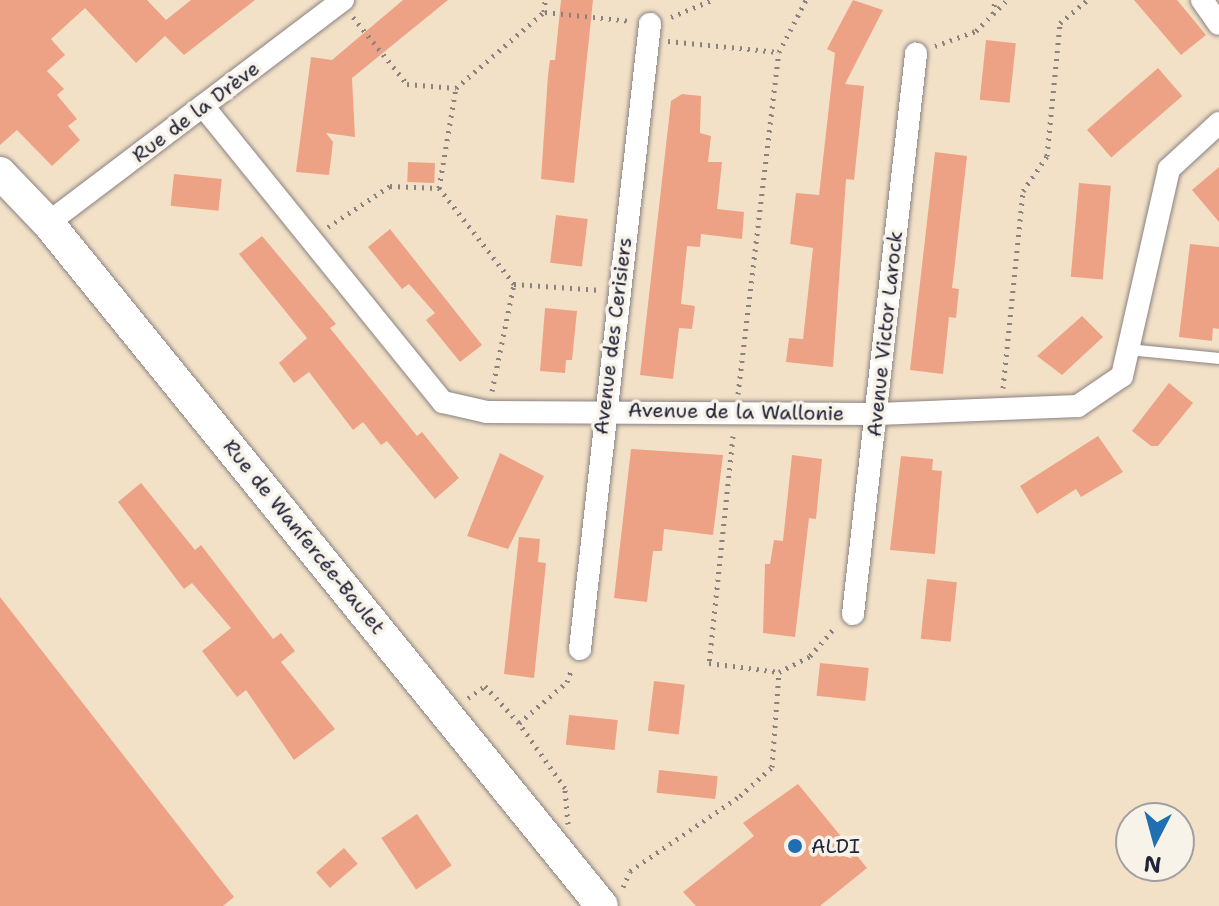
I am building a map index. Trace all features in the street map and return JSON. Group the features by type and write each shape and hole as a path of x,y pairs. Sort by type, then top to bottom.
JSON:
{"main road":[{"name":"Rue de Wanfercée-Baulet","path":"0,173 48,223 559,851 611,900"}],"street":[{"path":"1202,0 1219,24"},
{"name":"Rue de la Drève","path":"48,223 341,1"},
{"name":"Avenue des Cerisiers","path":"580,649 604,410 650,24"},
{"name":"Avenue Victor Larock","path":"853,614 916,54"},
{"name":"Avenue de la Wallonie","path":"203,106 443,402 487,412 604,410 877,414 1078,406 1122,376 1169,169 1219,123"}],"lane":[{"path":"1128,349 1219,358"}],"path":[{"path":"545,0 544,12 456,88 439,188 514,284 618,292"},
{"path":"806,0 779,52 735,412 709,663 779,672 810,656 853,614"},
{"path":"993,14 995,0"},
{"path":"916,54 976,31 1007,0"},
{"path":"1001,409 1023,191 1047,156 1060,23 1087,0"},
{"path":"341,1 407,84 456,88"},
{"path":"544,12 650,24 666,41 779,52"},
{"path":"312,238 390,186 439,188"},
{"path":"487,412 514,284"},
{"path":"519,723 567,682 580,649"},
{"path":"611,900 630,871 740,796 772,767 779,672"},
{"path":"447,713 485,686 519,723 565,788 570,818 559,851"}],"building":[{"path":"0,0 147,0 166,20 191,0 255,0 184,55 165,36 136,63 85,8 51,39 65,55 47,71 64,89 57,95 77,119 68,126 80,140 52,166 17,130 0,145"},
{"path":"403,0 448,0 352,78 355,137 326,133 333,142 329,175 296,172 311,57 332,60"},
{"path":"561,0 593,0 574,183 541,179 548,75 550,60 555,60"},
{"path":"853,0 883,10 845,84 864,86 854,180 846,179 833,367 786,362 789,338 803,339 813,248 790,244 796,193 819,195 835,53 827,49"},
{"path":"1134,0 1177,0 1206,35 1181,55"},
{"path":"986,40 1016,43 1010,103 980,100"},
{"path":"1158,68 1182,96 1111,158 1087,130"},
{"path":"682,94 701,96 700,133 711,136 708,162 722,162 717,209 744,212 742,239 701,234 700,247 687,246 681,304 695,306 692,329 679,328 673,379 640,375 671,101"},
{"path":"935,152 967,156 952,288 959,289 956,318 949,317 943,374 910,370"},
{"path":"408,162 435,163 434,183 407,182"},
{"path":"1219,167 1219,222 1192,190"},
{"path":"174,174 222,179 218,211 171,206"},
{"path":"1079,183 1111,186 1103,279 1071,277"},
{"path":"556,215 588,219 582,267 550,263"},
{"path":"390,229 482,345 460,362 426,320 435,313 409,284 402,289 368,247"},
{"path":"262,236 336,324 330,328 417,436 422,432 459,478 435,499 387,441 381,445 363,422 353,430 309,372 294,383 279,363 307,338 239,254"},
{"path":"1190,244 1219,247 1219,329 1213,328 1212,341 1179,337"},
{"path":"545,308 577,311 572,360 566,360 565,373 540,371"},
{"path":"1082,316 1103,337 1062,375 1037,356"},
{"path":"1169,383 1193,403 1158,446 1151,446 1132,431"},
{"path":"1098,436 1123,472 1081,497 1076,489 1037,514 1020,486"},
{"path":"631,449 723,455 713,535 664,529 662,551 653,551 647,602 614,598"},
{"path":"500,453 544,476 508,549 467,536"},
{"path":"792,455 822,459 816,519 809,518 795,637 763,633 765,564 770,564 774,540 783,541"},
{"path":"901,456 933,459 932,470 942,471 935,554 890,550"},
{"path":"141,483 195,550 201,545 273,639 281,633 295,651 281,662 335,729 294,760 246,690 237,697 202,651 231,628 192,583 184,589 118,502"},
{"path":"519,537 540,539 538,562 546,563 534,678 504,674"},
{"path":"927,579 957,582 951,642 921,639"},
{"path":"0,597 234,897 223,906 0,906"},
{"path":"820,663 869,668 865,701 817,696"},
{"path":"654,681 685,685 679,734 648,731"},
{"path":"569,715 618,720 615,750 566,745"},
{"path":"659,770 718,776 715,799 657,793"},
{"name":"ALDI","path":"798,784 867,868 820,906 696,906 683,892 754,836 743,823"},
{"path":"417,814 452,865 416,889 381,838"},
{"path":"344,848 358,864 330,888 316,872"}],"place":[{"name":"ALDI","path":"795,846"}]}
